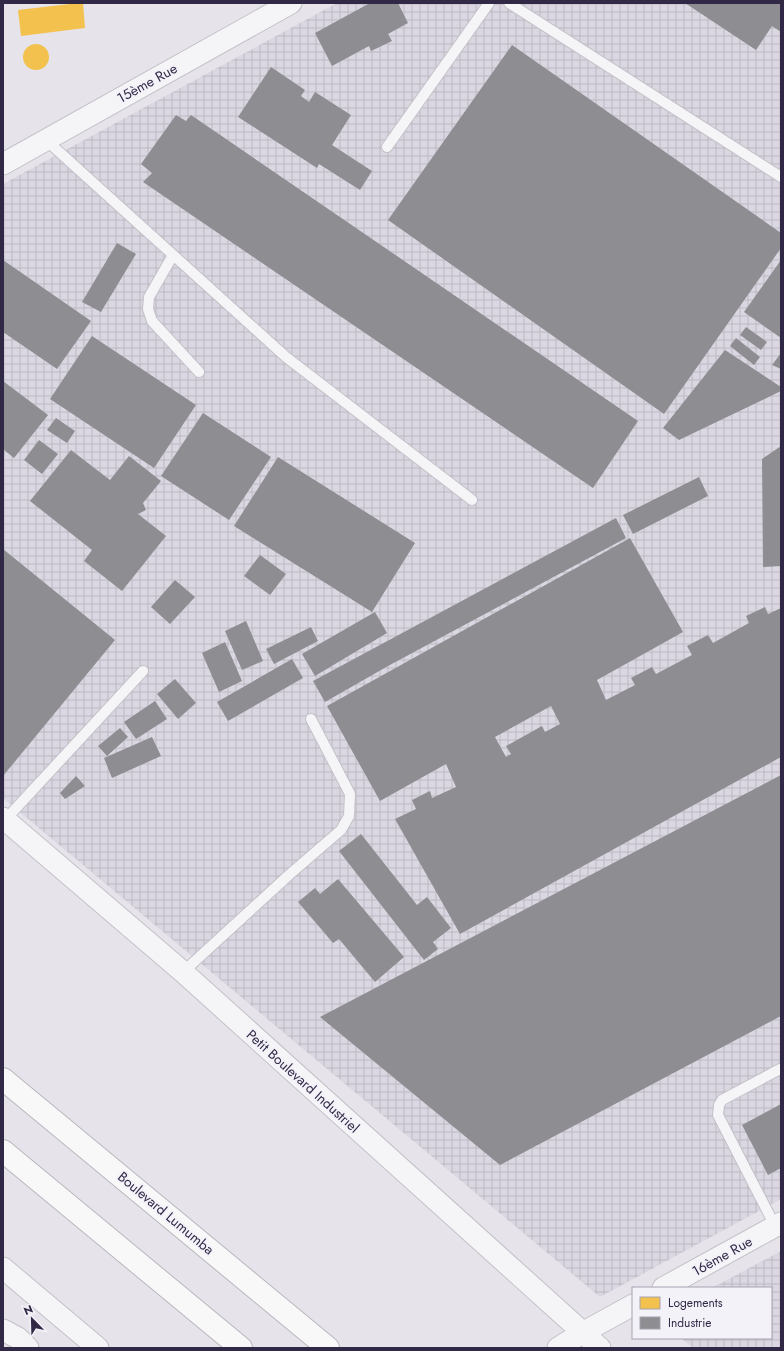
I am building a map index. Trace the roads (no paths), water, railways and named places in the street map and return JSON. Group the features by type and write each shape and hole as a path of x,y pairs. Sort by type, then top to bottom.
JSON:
{"highway":[{"name":"Boulevard Lumumba","path":"3,1079 328,1348"},
{"path":"3,1151 241,1348"}],"street":[{"name":"15ème Rue","path":"3,164 292,3"},
{"name":"Petit Boulevard Industriel","path":"4,819 183,972 600,1348"},
{"name":"16ème Rue","path":"665,1287 778,1225"},
{"path":"3,1268 98,1348"},
{"path":"558,1348 632,1306"},
{"path":"3,1330 18,1338 28,1348"}],"lane":[{"path":"387,147 489,3"},
{"path":"509,3 781,177"},
{"path":"46,140 286,358 472,500"},
{"path":"173,255 149,297 148,309 152,321 199,372"},
{"path":"4,819 143,672"},
{"path":"183,972 290,874 341,830 349,816 350,794 311,719"},
{"path":"778,1225 718,1115 719,1105 722,1100 780,1069"}]}
